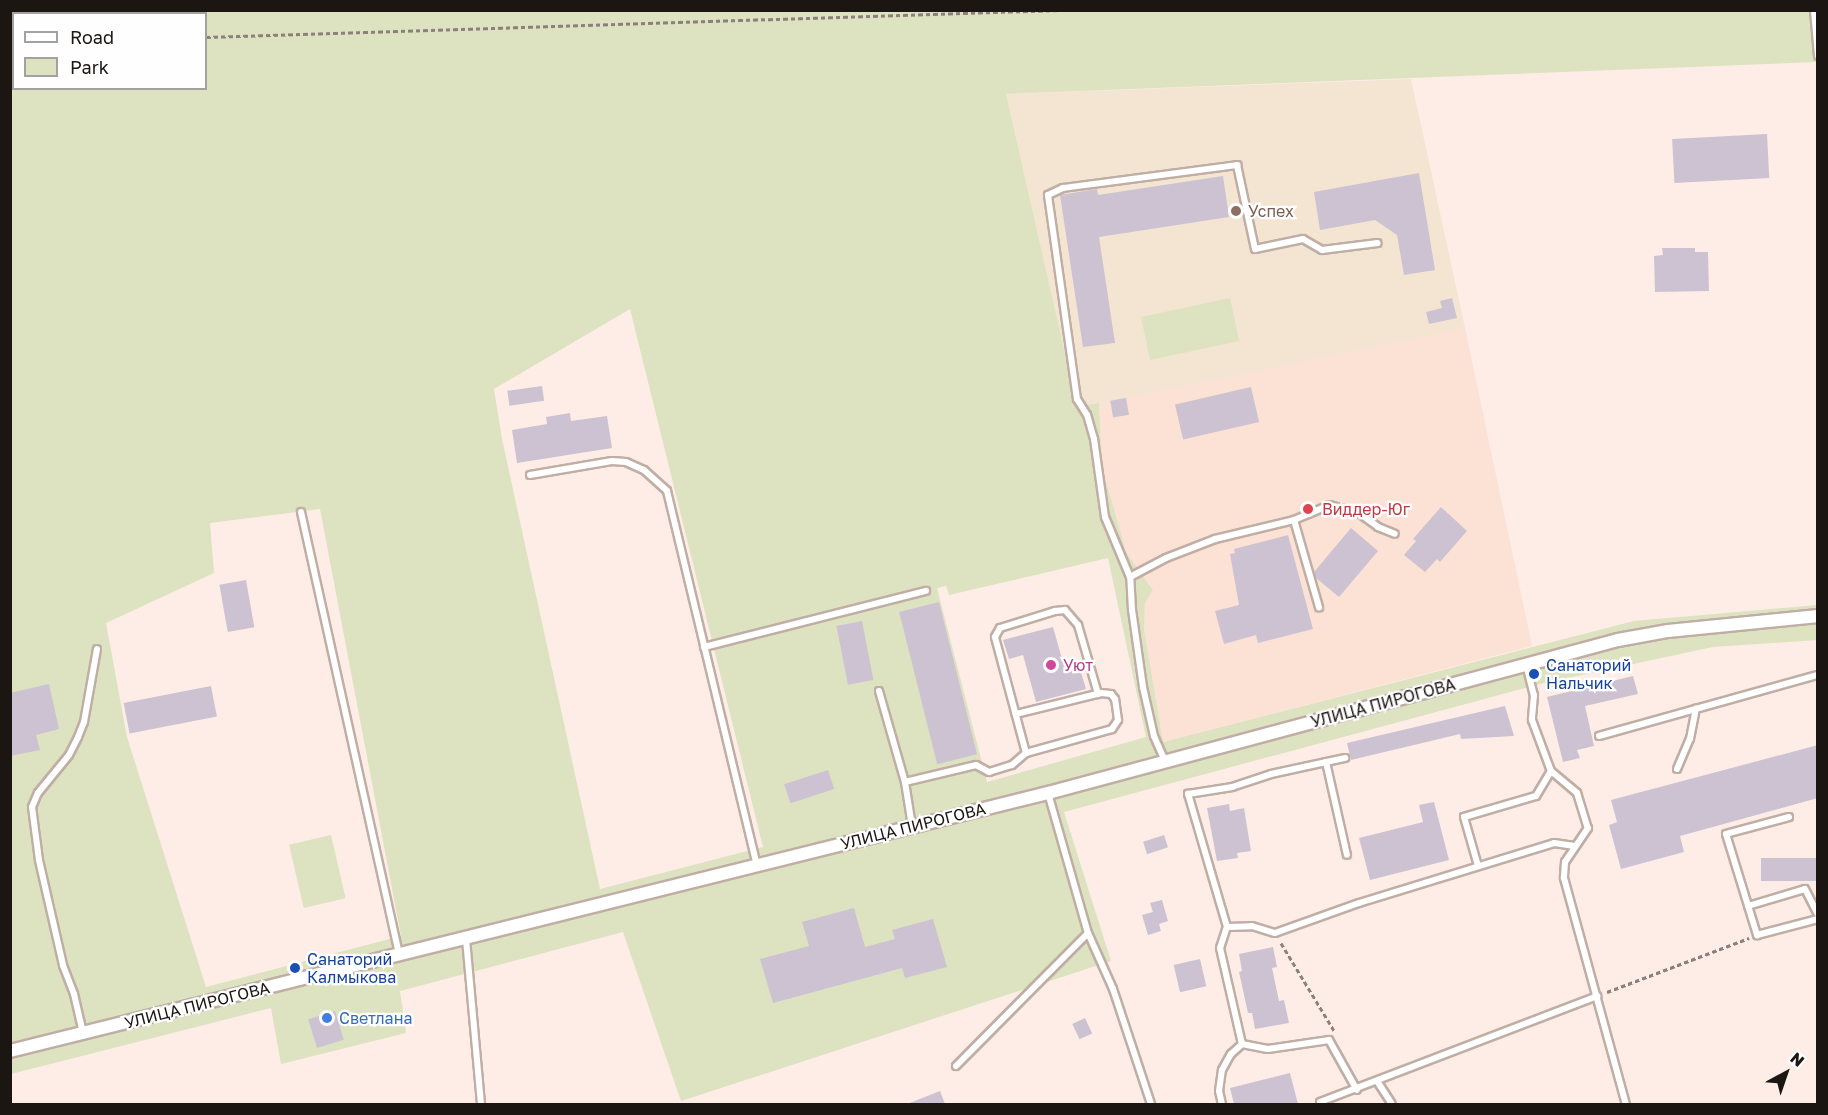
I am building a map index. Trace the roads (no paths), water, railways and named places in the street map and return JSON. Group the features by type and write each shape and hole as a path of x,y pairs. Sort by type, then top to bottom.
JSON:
{"street":[{"name":"УЛИЦА ПИРОГОВА","path":"10,1051 1048,793 1526,664 1654,633 1818,616"}],"lane":[{"path":"1814,10 1818,56"},
{"path":"1165,762 1154,736 1143,687 1132,610 1130,577 1105,517 1094,439 1087,414 1077,399 1048,195 1063,188 1238,165 1255,249 1303,239 1322,250 1378,243"},
{"path":"530,475 612,461 626,462 644,470 667,491 757,865"},
{"path":"1130,577 1166,558 1215,539 1294,520 1329,505 1359,513 1378,527 1395,534"},
{"path":"301,512 399,954"},
{"path":"1294,520 1319,607"},
{"path":"704,647 926,591"},
{"path":"1026,753 995,637 997,631 1007,624 1065,610 1078,625 1098,694"},
{"path":"83,1034 74,994 63,965 39,860 32,807 38,794 69,754 78,737 84,722 98,649"},
{"path":"1526,664 1534,695 1532,720 1551,771 1577,793 1588,828 1565,862 1564,878 1626,1104"},
{"path":"1599,736 1818,675"},
{"path":"879,691 905,782 912,826"},
{"path":"905,782 976,765 989,772 1011,765 1026,753 1112,729 1118,720 1115,699 1111,694 1098,694 1016,714"},
{"path":"1677,768 1690,739 1696,708"},
{"path":"1242,1044 1220,948 1227,927 1188,794 1232,787 1271,774 1345,758"},
{"path":"1326,762 1347,855"},
{"path":"1478,866 1464,817 1536,796 1551,771"},
{"path":"1048,793 1088,933 1113,989 1151,1104"},
{"path":"1789,817 1726,834 1757,935 1818,919"},
{"path":"1227,927 1252,927 1275,933 1359,903 1554,843 1575,846"},
{"path":"1748,906 1805,889 1818,914"},
{"path":"956,1066 1088,933"},
{"path":"466,939 481,1104"},
{"path":"1320,1102 1357,1090 1597,996"},
{"path":"1242,1044 1268,1049 1329,1040 1357,1090"},
{"path":"1222,1104 1219,1091 1222,1071 1232,1054 1242,1044"},
{"path":"1377,1082 1392,1104"}],"place":[{"name":"Успех","path":"1236,211"},
{"name":"Виддер-Юг","path":"1308,509"},
{"name":"Уют","path":"1051,665"},
{"name":"Санаторий Нальчик","path":"1534,674"},
{"name":"Санаторий Калмыкова","path":"295,968"},
{"name":"Светлана","path":"327,1018"}]}
